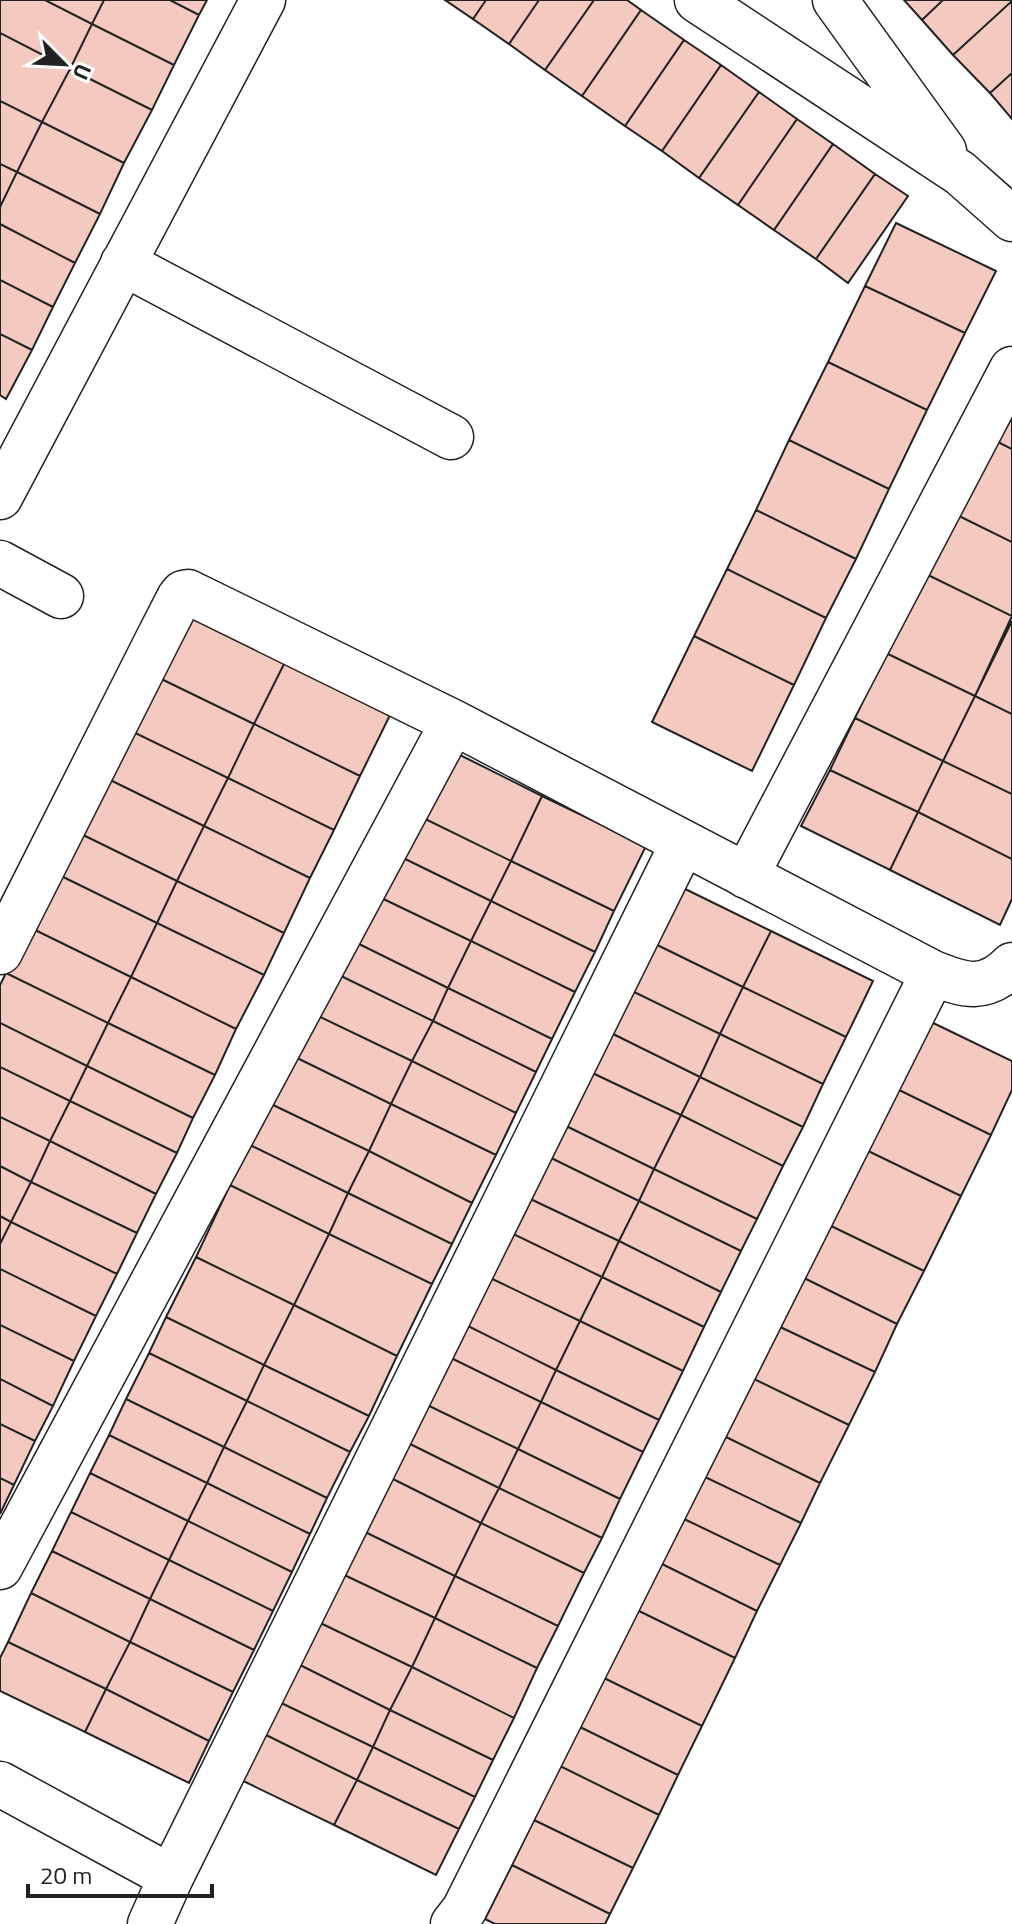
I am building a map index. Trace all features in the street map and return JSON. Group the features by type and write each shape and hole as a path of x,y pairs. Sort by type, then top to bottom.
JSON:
{"street":[{"path":"0,497 263,0"},
{"path":"697,0 960,173 1012,219"},
{"path":"835,0 960,173"},
{"path":"123,263 451,437"},
{"path":"746,876 1012,369"},
{"path":"0,563 61,596"},
{"path":"0,952 183,593 192,593 453,722 933,973 960,984 978,985 993,980 1012,965"},
{"path":"0,1567 453,722"},
{"path":"150,1924 683,843"},
{"path":"453,1924 464,1910 933,973"},
{"path":"0,1784 171,1877"}],"building":[{"path":"0,0 45,0 92,24 70,69 0,33"},
{"path":"45,0 104,0 92,24"},
{"path":"104,0 170,0 199,15 174,65 92,24"},
{"path":"170,0 207,0 199,15"},
{"path":"445,0 486,0 473,19"},
{"path":"486,0 539,0 509,44 473,19"},
{"path":"539,0 594,0 545,70 509,44"},
{"path":"594,0 627,0 641,10 582,96 545,70"},
{"path":"904,0 943,0 922,20"},
{"path":"943,0 1012,1 953,55 922,20"},
{"path":"1012,1 1012,73 990,93 953,55"},
{"path":"641,10 684,40 625,126 582,96"},
{"path":"92,24 174,65 152,110 70,69"},
{"path":"0,33 70,69 42,122 0,101"},
{"path":"684,40 721,65 662,151 625,126"},
{"path":"721,65 759,92 699,178 662,151"},
{"path":"70,69 152,110 124,163 42,122"},
{"path":"1012,73 1012,119 990,93"},
{"path":"759,92 797,119 738,205 699,178"},
{"path":"0,101 42,122 17,172 0,164"},
{"path":"797,119 833,144 774,230 738,205"},
{"path":"42,122 124,163 100,214 17,172"},
{"path":"833,144 875,174 816,259 774,230"},
{"path":"0,164 17,172 0,207"},
{"path":"17,172 100,214 75,263 0,224 0,207"},
{"path":"875,174 908,196 848,283 816,259"},
{"path":"896,223 996,271 965,333 865,286"},
{"path":"0,224 75,263 53,307 0,280"},
{"path":"0,280 53,307 32,350 0,334"},
{"path":"865,286 965,333 927,410 828,362"},
{"path":"0,334 32,350 6,399 0,395"},
{"path":"828,362 927,410 889,489 789,440"},
{"path":"1012,398 1012,449 992,439"},
{"path":"992,439 1012,449 1012,542 955,514"},
{"path":"789,440 889,489 856,559 756,510"},
{"path":"756,510 856,559 826,618 727,569"},
{"path":"955,514 1012,542 1012,616 926,574"},
{"path":"727,569 826,618 794,685 694,636"},
{"path":"926,574 1012,616 975,696 886,653"},
{"path":"185,605 288,656 254,724 151,674"},
{"path":"1012,621 1012,714 975,696"},
{"path":"694,636 794,685 752,771 652,722"},
{"path":"886,653 975,696 943,761 855,718"},
{"path":"288,656 394,707 360,776 254,724"},
{"path":"151,674 254,724 228,778 125,728"},
{"path":"975,696 1012,714 1012,794 943,761"},
{"path":"855,718 943,761 918,812 830,770"},
{"path":"254,724 360,776 334,830 228,778"},
{"path":"125,728 228,778 204,826 102,776"},
{"path":"444,747 542,796 511,861 413,813"},
{"path":"943,761 1012,794 1012,859 918,812"},
{"path":"830,770 918,812 890,870 801,826"},
{"path":"102,776 204,826 177,881 75,831"},
{"path":"228,778 334,830 310,878 204,826"},
{"path":"542,796 646,846 614,911 511,861"},
{"path":"918,812 1012,859 1012,899 1000,925 890,870"},
{"path":"413,813 511,861 491,901 393,853"},
{"path":"204,826 310,878 284,933 177,881"},
{"path":"75,831 177,881 157,923 55,873"},
{"path":"393,853 491,901 471,941 373,894"},
{"path":"511,861 614,911 595,952 491,901"},
{"path":"55,873 157,923 131,977 29,927"},
{"path":"177,881 284,933 264,975 157,923"},
{"path":"675,884 771,931 743,987 647,940"},
{"path":"373,894 471,941 448,988 351,940"},
{"path":"491,901 595,952 575,992 471,941"},
{"path":"157,923 264,975 236,1029 131,977"},
{"path":"29,927 131,977 108,1023 6,973"},
{"path":"771,931 873,981 846,1037 743,987"},
{"path":"351,940 448,988 433,1021 335,973"},
{"path":"647,940 743,987 720,1034 624,987"},
{"path":"471,941 575,992 552,1039 448,988"},
{"path":"6,973 108,1023 87,1066 0,1023 0,985"},
{"path":"335,973 433,1021 412,1061 314,1014"},
{"path":"131,977 236,1029 215,1075 108,1023"},
{"path":"624,987 720,1034 700,1077 603,1029"},
{"path":"743,987 846,1037 823,1084 720,1034"},
{"path":"448,988 552,1039 536,1072 433,1021"},
{"path":"314,1014 412,1061 391,1104 293,1056"},
{"path":"925,1019 1012,1061 1012,1090 991,1135 893,1087"},
{"path":"433,1021 536,1072 516,1113 412,1061"},
{"path":"0,1023 87,1066 70,1101 0,1067"},
{"path":"108,1023 215,1075 193,1118 87,1066"},
{"path":"603,1029 700,1077 681,1115 584,1069"},
{"path":"720,1034 823,1084 803,1127 700,1077"},
{"path":"293,1056 391,1104 369,1151 271,1104"},
{"path":"412,1061 516,1113 496,1155 391,1104"},
{"path":"87,1066 193,1118 177,1153 70,1101"},
{"path":"0,1067 70,1101 50,1141 0,1117"},
{"path":"584,1069 681,1115 654,1169 558,1122"},
{"path":"700,1077 803,1127 783,1166 681,1115"},
{"path":"893,1087 991,1135 961,1196 862,1148"},
{"path":"70,1101 177,1153 156,1194 50,1141"},
{"path":"271,1104 369,1151 348,1193 250,1145"},
{"path":"391,1104 496,1155 472,1203 369,1151"},
{"path":"681,1115 783,1166 757,1219 654,1169"},
{"path":"0,1117 50,1141 31,1182 0,1166"},
{"path":"558,1122 654,1169 639,1201 543,1154"},
{"path":"50,1141 156,1194 137,1233 31,1182"},
{"path":"250,1145 348,1193 329,1234 230,1185"},
{"path":"862,1148 961,1196 924,1271 825,1223"},
{"path":"369,1151 472,1203 452,1244 348,1193"},
{"path":"543,1154 639,1201 619,1241 522,1195"},
{"path":"0,1166 31,1182 11,1222 0,1216"},
{"path":"654,1169 757,1219 741,1251 639,1201"},
{"path":"31,1182 137,1233 117,1274 11,1222"},
{"path":"230,1185 329,1234 294,1305 196,1257"},
{"path":"348,1193 452,1244 432,1284 329,1234"},
{"path":"522,1195 619,1241 602,1277 505,1230"},
{"path":"639,1201 741,1251 721,1292 619,1241"},
{"path":"0,1216 11,1222 0,1244"},
{"path":"11,1222 117,1274 96,1316 0,1269 0,1244"},
{"path":"825,1223 924,1271 897,1324 800,1276"},
{"path":"505,1230 602,1277 580,1321 484,1275"},
{"path":"329,1234 432,1284 397,1356 294,1305"},
{"path":"619,1241 721,1292 704,1327 602,1277"},
{"path":"196,1257 294,1305 264,1365 166,1317"},
{"path":"0,1269 96,1316 74,1361 0,1325"},
{"path":"484,1275 580,1321 556,1370 460,1322"},
{"path":"800,1276 897,1324 875,1372 776,1325"},
{"path":"602,1277 704,1327 683,1371 580,1321"},
{"path":"294,1305 397,1356 369,1416 264,1365"},
{"path":"166,1317 264,1365 247,1401 149,1353"},
{"path":"580,1321 683,1371 659,1420 556,1370"},
{"path":"460,1322 556,1370 541,1402 445,1355"},
{"path":"0,1325 74,1361 53,1406 0,1379"},
{"path":"776,1325 875,1372 849,1425 750,1377"},
{"path":"149,1353 247,1401 224,1447 126,1399"},
{"path":"445,1355 541,1402 518,1449 421,1402"},
{"path":"264,1365 369,1416 350,1452 247,1401"},
{"path":"556,1370 659,1420 643,1452 541,1402"},
{"path":"750,1377 849,1425 820,1483 722,1435"},
{"path":"0,1379 53,1406 35,1441 0,1424"},
{"path":"126,1399 224,1447 207,1483 109,1435"},
{"path":"247,1401 350,1452 327,1498 224,1447"},
{"path":"421,1402 518,1449 499,1488 402,1440"},
{"path":"541,1402 643,1452 620,1499 518,1449"},
{"path":"0,1424 35,1441 14,1485 0,1478"},
{"path":"109,1435 207,1483 188,1521 90,1473"},
{"path":"722,1435 820,1483 801,1523 703,1476"},
{"path":"402,1440 499,1488 481,1523 385,1475"},
{"path":"224,1447 327,1498 310,1534 207,1483"},
{"path":"518,1449 620,1499 602,1538 499,1488"},
{"path":"90,1473 188,1521 169,1560 71,1512"},
{"path":"385,1475 481,1523 455,1576 359,1529"},
{"path":"703,1476 801,1523 780,1565 682,1518"},
{"path":"0,1478 14,1485 0,1514"},
{"path":"207,1483 310,1534 292,1572 188,1521"},
{"path":"499,1488 602,1538 584,1573 481,1523"},
{"path":"71,1512 169,1560 150,1599 52,1551"},
{"path":"682,1518 780,1565 757,1611 660,1563"},
{"path":"188,1521 292,1572 273,1611 169,1560"},
{"path":"481,1523 584,1573 558,1626 455,1576"},
{"path":"359,1529 455,1576 435,1618 338,1572"},
{"path":"52,1551 150,1599 130,1642 31,1593"},
{"path":"169,1560 273,1611 254,1650 150,1599"},
{"path":"660,1563 757,1611 735,1658 637,1610"},
{"path":"338,1572 435,1618 412,1667 314,1620"},
{"path":"455,1576 558,1626 537,1668 435,1618"},
{"path":"31,1593 130,1642 106,1689 8,1642"},
{"path":"150,1599 254,1650 233,1692 130,1642"},
{"path":"637,1610 735,1658 702,1726 604,1678"},
{"path":"435,1618 537,1668 514,1718 412,1667"},
{"path":"314,1620 412,1667 390,1710 294,1662"},
{"path":"8,1642 106,1689 85,1732 0,1691 0,1658"},
{"path":"130,1642 233,1692 209,1741 106,1689"},
{"path":"294,1662 390,1710 373,1747 275,1700"},
{"path":"412,1667 514,1718 493,1760 390,1710"},
{"path":"604,1678 702,1726 678,1775 580,1727"},
{"path":"106,1689 209,1741 189,1783 85,1732"},
{"path":"275,1700 373,1747 357,1780 260,1732"},
{"path":"390,1710 493,1760 475,1797 373,1747"},
{"path":"580,1727 678,1775 659,1815 560,1766"},
{"path":"260,1732 357,1780 334,1825 237,1778"},
{"path":"373,1747 475,1797 459,1829 357,1780"},
{"path":"560,1766 659,1815 633,1868 534,1820"},
{"path":"357,1780 459,1829 436,1875 334,1825"},
{"path":"534,1820 633,1868 610,1914 512,1865"},
{"path":"512,1865 610,1914 605,1924 495,1924 485,1919"}]}
